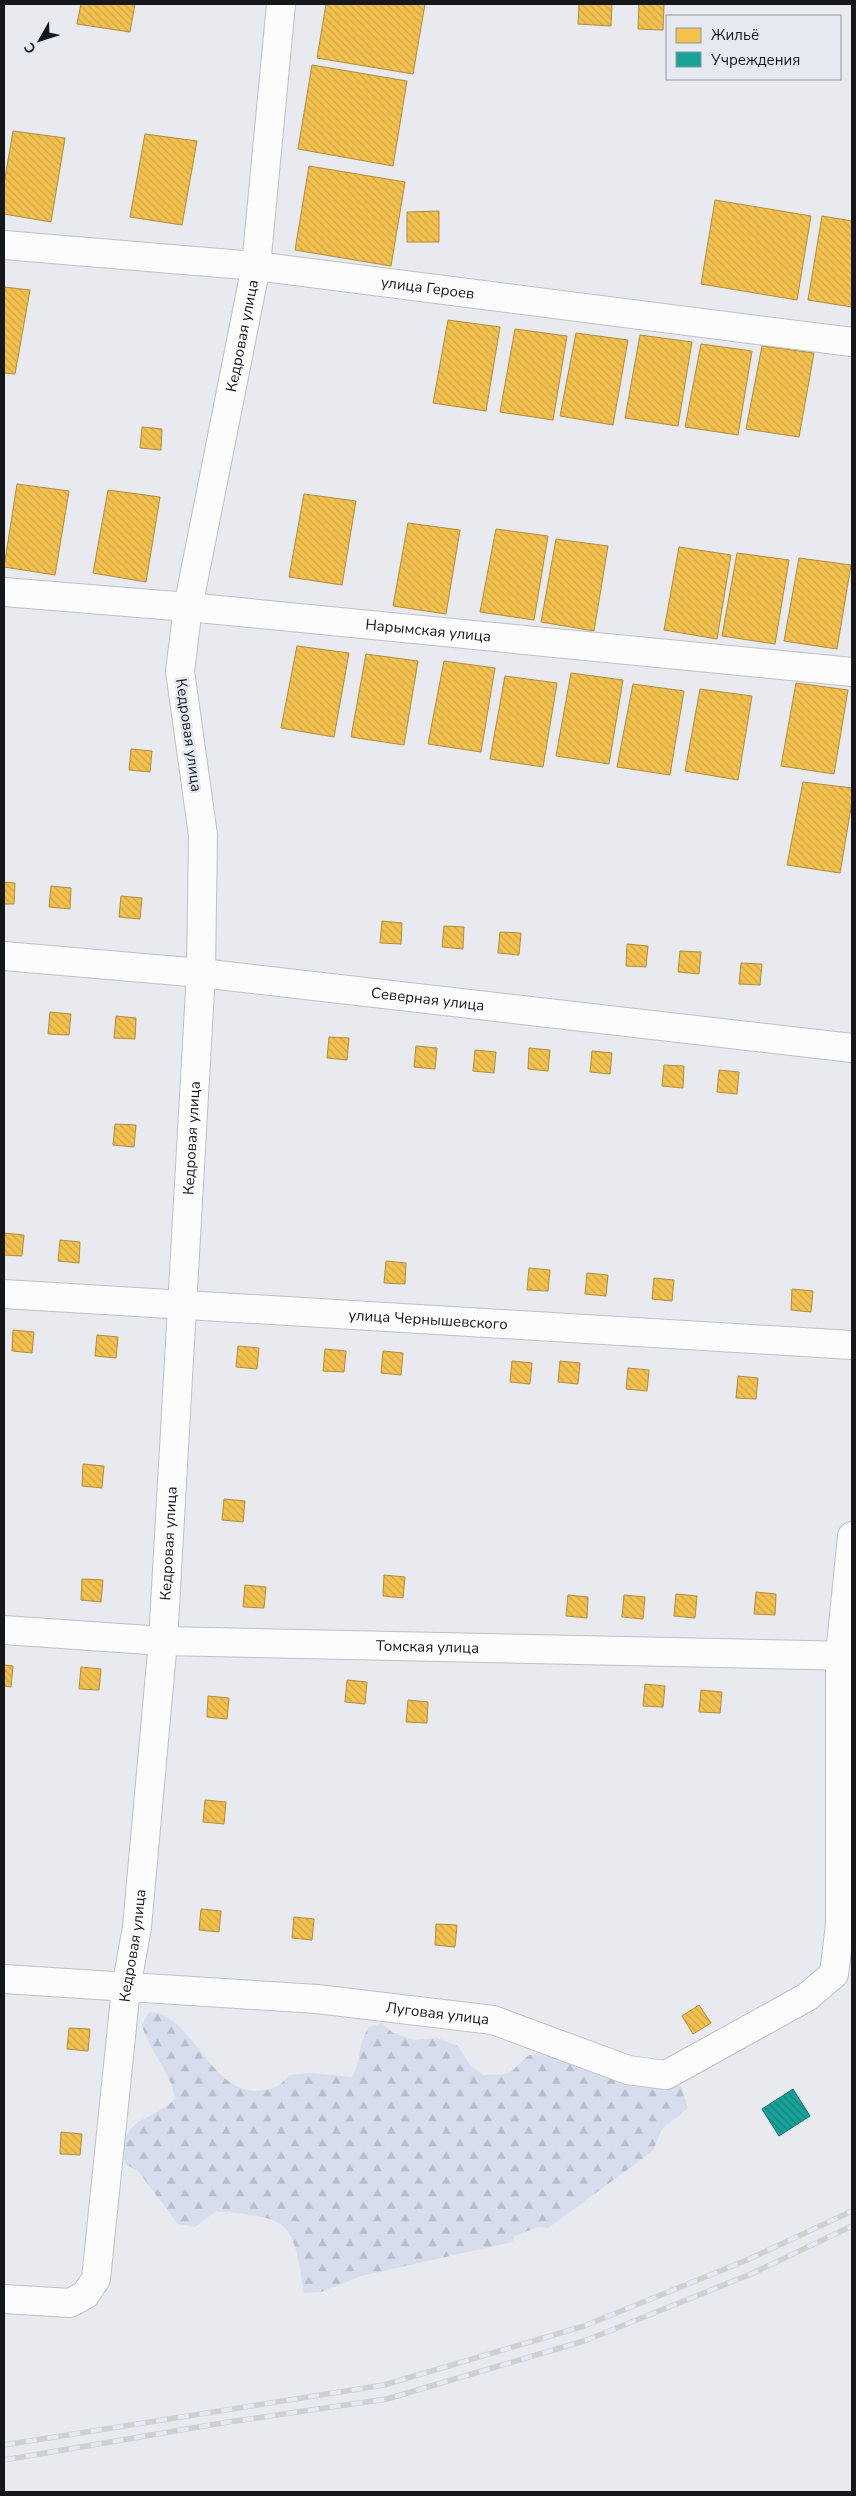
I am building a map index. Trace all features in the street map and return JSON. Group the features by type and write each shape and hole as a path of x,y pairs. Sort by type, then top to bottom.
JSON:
{"street":[{"name":"Кедровая улица","path":"4,2299 70,2303 85,2295 96,2279 126,1988 137,1927 163,1641 184,1305 201,973 202,835 180,671 188,607 256,266 281,4"},
{"name":"улица Героев","path":"4,245 256,266 852,342"},
{"name":"Нарымская улица","path":"4,592 188,607 852,672"},
{"name":"Северная улица","path":"4,956 201,973 852,1048"},
{"name":"улица Чернышевского","path":"4,1294 852,1345"},
{"path":"846,1656 852,1536"},
{"name":"Томская улица","path":"4,1630 163,1641 846,1656"},
{"name":"Луговая улица","path":"4,1979 317,1999 493,2020 628,2070 666,2075 807,1997 834,1974 840,1925 846,1656"}],"green space":[{"path":"149,2012 164,2016 178,2025 216,2070 230,2082 246,2090 264,2090 276,2087 289,2075 309,2073 352,2077 365,2034 369,2027 382,2023 393,2033 414,2040 437,2038 458,2046 470,2065 483,2075 506,2074 529,2055 561,2053 681,2086 688,2108 662,2129 653,2151 548,2228 538,2227 515,2236 512,2242 361,2276 321,2292 304,2293 296,2250 291,2236 284,2227 259,2216 216,2211 195,2227 178,2224 138,2171 125,2164 124,2149 126,2137 131,2129 175,2099 165,2070 145,2035 142,2025"}],"building: Жильё":[{"path":"81,4 135,4 130,32 77,24"},
{"path":"326,4 425,4 413,74 317,58"},
{"path":"579,4 612,4 611,26 578,24"},
{"path":"639,4 664,4 663,30 638,29"},
{"path":"312,65 407,81 393,166 298,149"},
{"path":"13,131 65,138 51,222 4,214 4,184"},
{"path":"145,134 197,141 182,225 130,217"},
{"path":"309,166 405,182 391,266 295,250"},
{"path":"715,200 811,216 797,300 701,284"},
{"path":"439,211 439,242 407,242 407,212"},
{"path":"822,216 852,221 852,307 808,300"},
{"path":"4,287 30,290 15,374 4,373"},
{"path":"448,320 500,327 486,411 433,403"},
{"path":"515,329 567,336 553,420 500,412"},
{"path":"576,333 628,340 613,425 560,416"},
{"path":"640,335 692,342 678,426 625,418"},
{"path":"701,344 752,351 738,435 685,427"},
{"path":"762,346 814,353 799,437 746,429"},
{"path":"142,427 162,429 161,450 140,448"},
{"path":"17,484 69,491 55,575 4,567"},
{"path":"108,490 160,497 146,582 93,573"},
{"path":"304,494 356,501 342,585 289,577"},
{"path":"408,523 460,530 446,614 393,606"},
{"path":"496,529 548,536 534,620 480,612"},
{"path":"556,539 608,546 594,631 541,622"},
{"path":"679,547 731,555 717,639 664,630"},
{"path":"737,553 789,560 775,644 722,636"},
{"path":"799,558 851,565 837,649 784,641"},
{"path":"297,646 349,653 334,737 281,728"},
{"path":"366,654 418,661 404,745 351,737"},
{"path":"444,661 495,668 481,752 428,744"},
{"path":"571,673 623,680 609,764 556,756"},
{"path":"505,676 557,683 543,767 490,759"},
{"path":"796,683 848,690 834,774 781,766"},
{"path":"633,684 684,691 670,775 617,767"},
{"path":"700,689 752,696 738,780 685,771"},
{"path":"131,749 152,751 150,772 129,770"},
{"path":"803,782 852,788 852,802 840,873 787,865"},
{"path":"4,882 15,883 14,904 4,904"},
{"path":"51,886 71,888 70,909 49,907"},
{"path":"121,896 142,898 140,919 119,917"},
{"path":"382,921 402,923 401,944 380,943"},
{"path":"444,926 464,927 463,949 442,947"},
{"path":"500,932 521,933 519,955 498,953"},
{"path":"627,944 648,946 646,967 626,966"},
{"path":"680,951 701,952 699,974 678,972"},
{"path":"741,963 762,964 760,985 739,984"},
{"path":"50,1012 71,1014 69,1035 48,1034"},
{"path":"116,1016 136,1018 135,1039 114,1038"},
{"path":"329,1037 349,1038 347,1060 327,1058"},
{"path":"416,1046 437,1048 435,1069 414,1067"},
{"path":"529,1048 550,1050 548,1071 528,1069"},
{"path":"475,1050 496,1052 494,1073 473,1071"},
{"path":"592,1051 612,1053 610,1074 590,1072"},
{"path":"664,1065 684,1066 683,1088 662,1086"},
{"path":"719,1070 739,1072 737,1094 717,1092"},
{"path":"115,1124 136,1125 134,1147 113,1145"},
{"path":"4,1233 24,1235 22,1256 4,1255"},
{"path":"60,1240 80,1242 79,1263 58,1261"},
{"path":"386,1261 406,1263 405,1284 384,1283"},
{"path":"529,1268 550,1270 548,1291 527,1290"},
{"path":"587,1273 608,1275 606,1296 585,1294"},
{"path":"654,1278 674,1280 672,1301 652,1299"},
{"path":"792,1289 813,1291 811,1312 791,1310"},
{"path":"13,1330 34,1332 32,1353 12,1351"},
{"path":"97,1335 118,1337 116,1358 95,1356"},
{"path":"238,1346 259,1348 257,1369 236,1367"},
{"path":"325,1349 346,1351 344,1372 323,1371"},
{"path":"383,1351 403,1353 401,1375 381,1373"},
{"path":"512,1361 532,1363 530,1384 510,1382"},
{"path":"560,1361 580,1363 578,1384 558,1382"},
{"path":"628,1368 649,1370 647,1391 626,1389"},
{"path":"738,1376 758,1378 756,1399 736,1398"},
{"path":"83,1464 104,1466 102,1488 82,1486"},
{"path":"224,1499 245,1501 243,1522 222,1520"},
{"path":"384,1575 405,1577 403,1598 383,1596"},
{"path":"82,1579 103,1580 101,1602 81,1600"},
{"path":"245,1585 266,1587 264,1608 243,1607"},
{"path":"756,1592 776,1594 775,1615 754,1614"},
{"path":"676,1594 697,1596 695,1618 674,1616"},
{"path":"568,1595 588,1597 587,1618 566,1616"},
{"path":"624,1595 645,1597 643,1619 622,1617"},
{"path":"4,1665 13,1666 11,1687 4,1686"},
{"path":"81,1667 101,1669 99,1690 79,1689"},
{"path":"347,1680 367,1682 365,1704 345,1702"},
{"path":"645,1684 665,1686 663,1707 643,1706"},
{"path":"701,1690 722,1692 720,1713 699,1712"},
{"path":"208,1696 229,1698 227,1719 207,1717"},
{"path":"408,1700 428,1702 427,1723 406,1722"},
{"path":"205,1800 226,1802 224,1824 203,1822"},
{"path":"201,1909 221,1911 219,1932 199,1930"},
{"path":"294,1917 314,1919 312,1940 292,1938"},
{"path":"436,1924 457,1925 455,1947 435,1945"},
{"path":"699,2005 711,2023 693,2034 682,2016"},
{"path":"69,2028 90,2029 88,2051 67,2049"},
{"path":"61,2132 82,2134 80,2155 60,2154"}],"building: Учреждения":[{"path":"793,2089 810,2116 779,2136 762,2109"}],"railway":[{"path":"4,2445 384,2385 584,2326 747,2260 852,2211"},
{"path":"4,2460 222,2423 387,2399 587,2340 751,2274 852,2226"}]}
